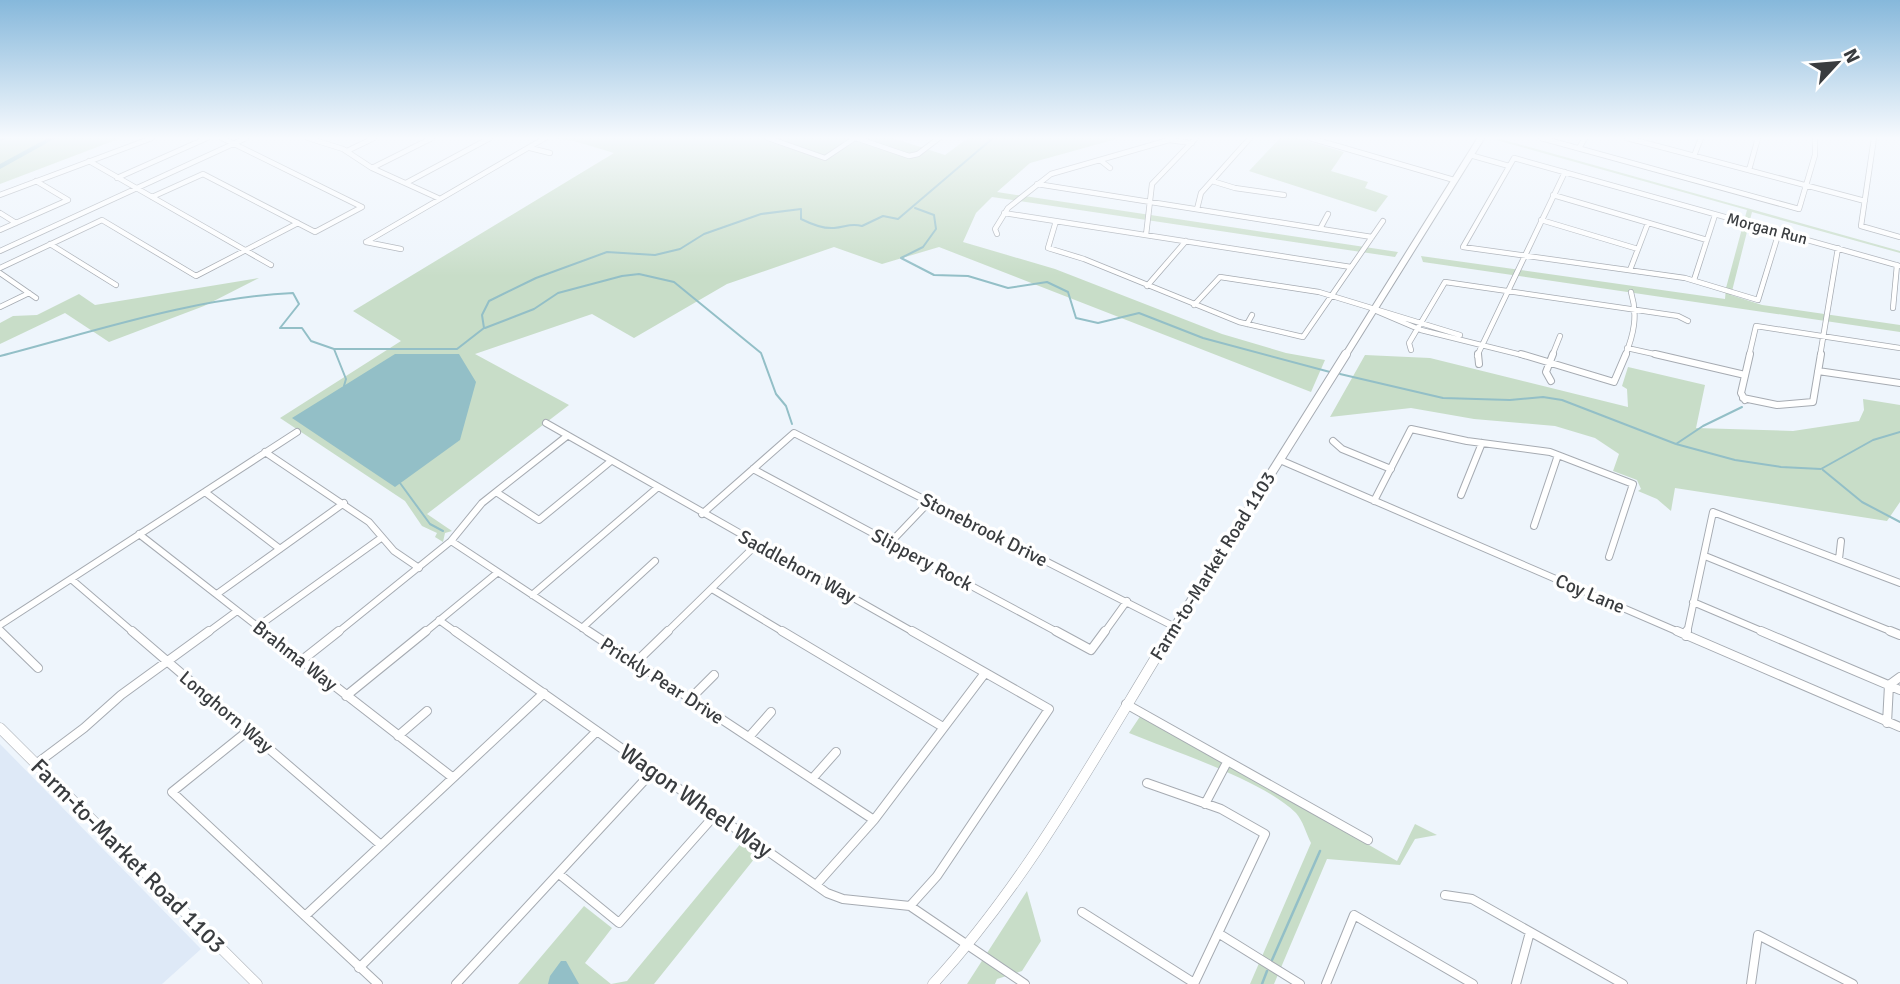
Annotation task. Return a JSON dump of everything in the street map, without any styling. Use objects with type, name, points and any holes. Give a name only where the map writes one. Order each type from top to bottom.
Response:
[{"type":"main road","name":"Farm-to-Market Road 1103","points":[[933,984],[968,946],[1028,862],[1452,184]]},
{"type":"main road","name":"Farm-to-Market Road 1103","points":[[0,728],[257,984]]},
{"type":"street","points":[[0,195],[28,184]]},
{"type":"street","points":[[0,230],[68,200],[41,184]]},
{"type":"street","points":[[129,184],[271,265]]},
{"type":"street","points":[[0,249],[142,184]]},
{"type":"street","points":[[152,197],[181,184]]},
{"type":"street","points":[[222,184],[315,232],[362,208],[314,184]]},
{"type":"street","points":[[408,184],[438,198]]},
{"type":"street","points":[[401,249],[366,242],[464,184]]},
{"type":"street","points":[[997,234],[995,229],[1004,213],[1037,184],[1373,237]]},
{"type":"street","points":[[1146,235],[1152,184]]},
{"type":"street","points":[[1197,209],[1201,193],[1209,184]]},
{"type":"street","points":[[1227,184],[1284,195]]},
{"type":"street","points":[[1499,184],[1464,247],[1694,280],[1758,300],[1779,232]]},
{"type":"street","points":[[1479,364],[1477,356],[1482,343],[1559,184]]},
{"type":"street","name":"Morgan Run","points":[[1607,184],[1899,266]]},
{"type":"street","points":[[1708,184],[1798,209],[1807,186]]},
{"type":"street","points":[[1799,184],[1865,201]]},
{"type":"street","points":[[1867,184],[1861,226],[1900,237]]},
{"type":"street","points":[[1553,195],[1707,240]]},
{"type":"street","points":[[0,213],[16,223]]},
{"type":"street","points":[[1004,213],[1351,267]]},
{"type":"street","points":[[1321,227],[1328,214]]},
{"type":"street","points":[[1694,280],[1715,215]]},
{"type":"street","points":[[36,298],[0,271],[102,220],[196,276],[298,223]]},
{"type":"street","points":[[1056,221],[1048,248],[1084,259],[1247,324],[1303,337],[1383,220]]},
{"type":"street","points":[[1541,220],[1638,249]]},
{"type":"street","points":[[1630,270],[1648,223]]},
{"type":"street","points":[[1147,286],[1185,241]]},
{"type":"street","points":[[50,244],[116,285]]},
{"type":"street","points":[[1838,248],[1824,337],[1813,402],[1777,405],[1744,400],[1741,394],[1756,326],[1824,337],[1900,348]]},
{"type":"street","points":[[1894,308],[1899,266]]},
{"type":"street","points":[[1194,305],[1220,277],[1332,296],[1374,310],[1384,317],[1614,382],[1637,324],[1631,292]]},
{"type":"street","points":[[1411,350],[1409,343],[1445,282],[1678,316],[1688,321]]},
{"type":"street","points":[[0,307],[29,293]]},
{"type":"street","points":[[1247,324],[1252,315]]},
{"type":"street","points":[[1551,381],[1546,372],[1560,336]]},
{"type":"street","points":[[1627,348],[1745,375]]},
{"type":"street","points":[[1818,371],[1900,383]]},
{"type":"street","name":"Saddlehorn Way","points":[[546,423],[1049,709],[943,867],[910,906]]},
{"type":"street","points":[[1374,501],[1411,429],[1558,455],[1633,484],[1609,557]]},
{"type":"street","points":[[0,625],[297,432]]},
{"type":"street","name":"Stonebrook Drive","points":[[753,469],[794,433],[1175,626]]},
{"type":"street","points":[[302,661],[451,541],[496,492],[567,436]]},
{"type":"street","points":[[1333,441],[1342,449],[1391,469]]},
{"type":"street","points":[[1461,495],[1482,443]]},
{"type":"street","points":[[265,452],[344,503],[378,530],[394,551],[419,568]]},
{"type":"street","points":[[1534,526],[1558,455]]},
{"type":"street","name":"Coy Lane","points":[[1280,460],[1900,727]]},
{"type":"street","points":[[496,492],[539,520],[611,461]]},
{"type":"street","points":[[702,514],[753,469]]},
{"type":"street","name":"Slippery Rock","points":[[753,469],[1091,650],[1127,601]]},
{"type":"street","points":[[532,595],[657,488]]},
{"type":"street","points":[[205,492],[281,549]]},
{"type":"street","points":[[890,543],[929,502]]},
{"type":"street","points":[[217,594],[344,503]]},
{"type":"street","points":[[1686,636],[1713,512],[1900,583]]},
{"type":"street","name":"Brahma Way","points":[[139,534],[452,777]]},
{"type":"street","points":[[257,627],[381,537]]},
{"type":"street","name":"Prickly Pear Drive","points":[[451,541],[874,820]]},
{"type":"street","points":[[1839,559],[1842,541]]},
{"type":"street","points":[[635,663],[757,544]]},
{"type":"street","points":[[1705,556],[1900,635]]},
{"type":"street","points":[[582,628],[655,561]]},
{"type":"street","points":[[346,696],[498,573]]},
{"type":"street","name":"Longhorn Way","points":[[71,579],[381,845]]},
{"type":"street","points":[[712,589],[943,727]]},
{"type":"street","points":[[1693,602],[1900,690]]},
{"type":"street","points":[[36,764],[237,611]]},
{"type":"street","name":"Wagon Wheel Way","points":[[439,620],[816,885],[843,899],[910,906],[1025,984]]},
{"type":"street","points":[[0,631],[38,668]]},
{"type":"street","points":[[816,885],[874,820],[985,673]]},
{"type":"street","points":[[690,699],[714,675]]},
{"type":"street","points":[[1889,685],[1900,677]]},
{"type":"street","points":[[1887,723],[1889,685]]},
{"type":"street","points":[[305,916],[544,692]]},
{"type":"street","points":[[1126,704],[1368,839]]},
{"type":"street","points":[[398,736],[427,710]]},
{"type":"street","points":[[748,737],[771,712]]},
{"type":"street","points":[[249,730],[172,792],[378,984]]},
{"type":"street","points":[[359,968],[597,731]]},
{"type":"street","points":[[813,779],[836,752]]},
{"type":"street","points":[[1205,804],[1225,766]]},
{"type":"street","points":[[456,984],[653,771]]},
{"type":"street","points":[[1082,912],[1194,984],[1265,834],[1205,804],[1172,797],[1147,783]]},
{"type":"street","points":[[559,874],[619,923],[715,815]]},
{"type":"street","points":[[1445,895],[1472,899],[1623,984]]},
{"type":"street","points":[[1326,984],[1354,915],[1473,984]]},
{"type":"street","points":[[1516,984],[1530,932]]},
{"type":"street","points":[[1218,933],[1300,984]]},
{"type":"street","points":[[1751,984],[1758,935],[1853,984]]},
{"type":"shaded area","points":[[0,744],[201,949],[162,984],[0,984]]},
{"type":"green space","points":[[563,184],[1006,184],[997,192],[1398,252],[1395,257],[992,197],[976,213],[963,242],[1055,269],[1222,334],[1286,353],[1325,360],[1311,392],[939,247],[882,264],[834,247],[727,284],[634,338],[592,314],[475,354],[569,405],[427,514],[452,531],[445,533],[443,542],[435,537],[437,533],[422,526],[405,501],[280,418],[401,341],[353,311]]},
{"type":"green space","points":[[1289,184],[1367,184],[1365,188],[1388,196],[1376,212]]},
{"type":"green space","points":[[1653,184],[1900,251],[1752,212],[1731,295],[1762,305],[1900,325],[1900,332],[1423,262],[1421,256],[1725,299],[1747,210]]},
{"type":"green space","points":[[259,278],[204,306],[109,342],[65,313],[0,344],[0,323],[13,316],[37,315],[79,294],[95,305]]},
{"type":"green space","points":[[1365,355],[1430,358],[1628,407],[1627,389],[1622,386],[1628,367],[1705,385],[1696,428],[1793,431],[1859,421],[1864,410],[1863,399],[1900,405],[1900,502],[1887,521],[1675,488],[1671,511],[1657,499],[1638,491],[1641,489],[1637,480],[1613,471],[1619,454],[1595,438],[1555,426],[1474,419],[1411,408],[1330,417]]},
{"type":"green space","points":[[1141,715],[1397,861],[1415,824],[1437,835],[1415,839],[1400,865],[1327,859],[1274,984],[1250,984],[1311,843],[1303,823],[1296,813],[1262,789],[1129,733]]},
{"type":"green space","points":[[742,842],[759,853],[654,984],[611,984],[627,981]]},
{"type":"green space","points":[[1027,891],[1041,941],[1022,971],[997,979],[995,984],[967,984]]},
{"type":"green space","points":[[584,906],[612,928],[585,963],[611,984],[518,984]]},
{"type":"water","points":[[395,354],[459,354],[476,382],[460,440],[395,487],[292,418]]},
{"type":"water","points":[[561,961],[566,961],[579,984],[548,984],[550,976]]},
{"type":"waterway","points":[[334,349],[457,349],[484,328],[482,315],[489,301],[536,278],[607,252],[655,255],[680,249],[704,234],[761,214],[801,209],[801,219],[825,228],[862,226],[883,216],[898,219],[939,184]]},
{"type":"waterway","points":[[915,208],[934,215],[936,229],[923,247],[901,258],[934,275],[968,276],[1008,288],[1047,282],[1068,292],[1076,318],[1098,323],[1139,313],[1203,338],[1330,372]]},
{"type":"waterway","points":[[485,328],[534,309],[558,293],[622,276],[639,274],[674,282],[761,353],[776,394],[786,406],[792,424]]},
{"type":"waterway","points":[[0,356],[109,326],[219,301],[293,293],[299,304],[280,328],[302,328],[311,341],[334,349]]},
{"type":"waterway","points":[[334,349],[346,379],[344,386]]},
{"type":"waterway","points":[[1340,374],[1443,398],[1510,400],[1543,397],[1562,400],[1676,444]]},
{"type":"waterway","points":[[1676,444],[1703,426],[1742,407]]},
{"type":"waterway","points":[[1676,444],[1735,460],[1781,467],[1821,469],[1873,440],[1900,432]]},
{"type":"waterway","points":[[1823,470],[1862,502],[1900,522]]},
{"type":"waterway","points":[[400,483],[430,524],[443,531]]},
{"type":"waterway","points":[[1272,960],[1320,851]]},
{"type":"waterway","points":[[1262,984],[1267,971]]}]
